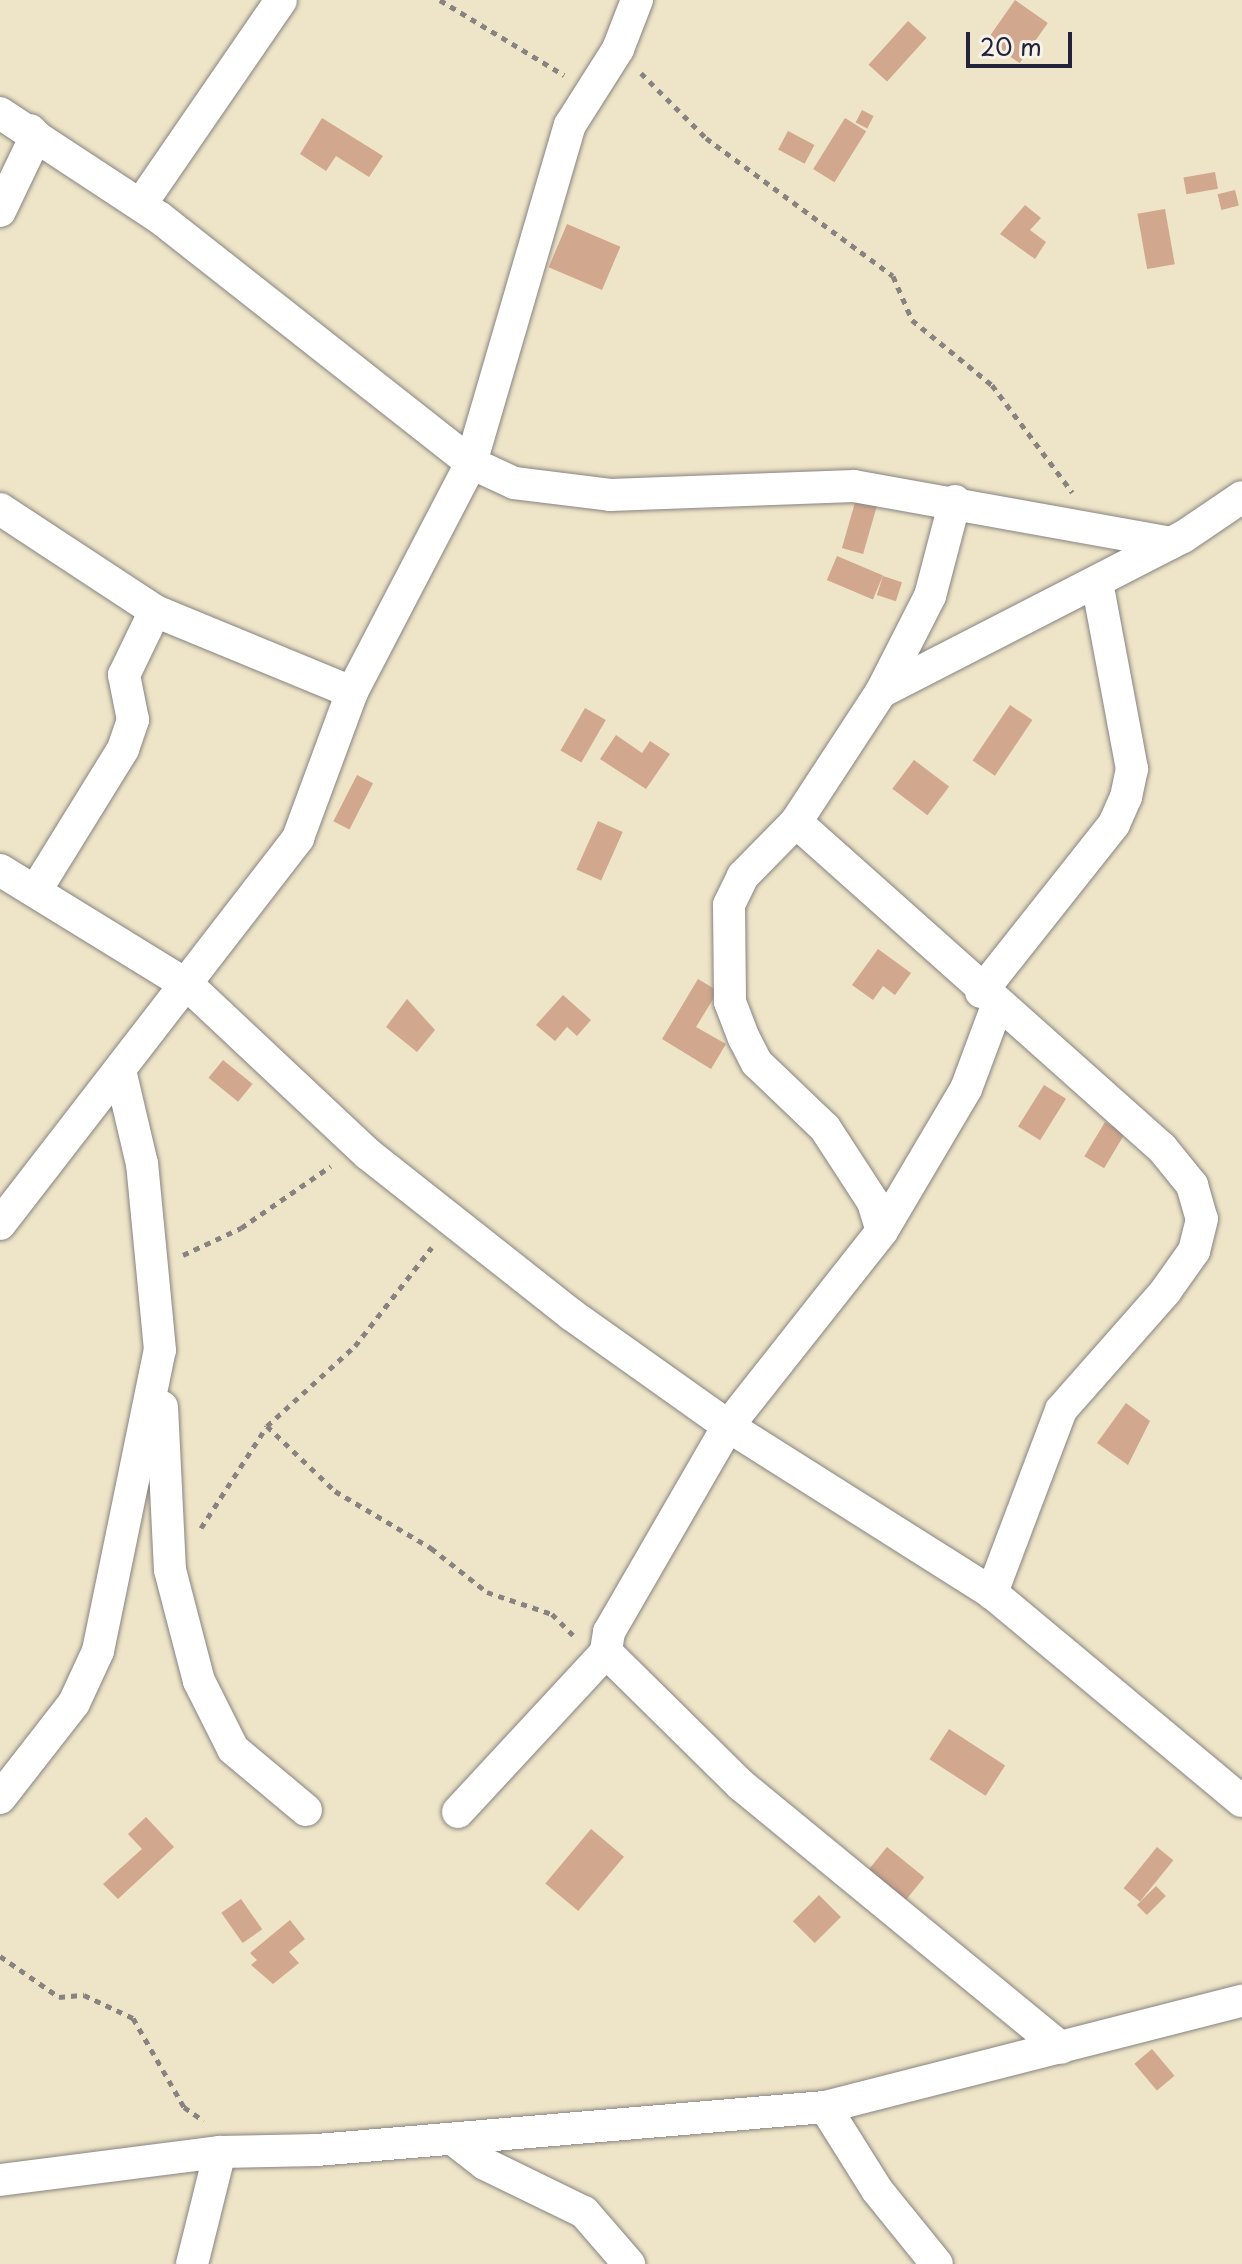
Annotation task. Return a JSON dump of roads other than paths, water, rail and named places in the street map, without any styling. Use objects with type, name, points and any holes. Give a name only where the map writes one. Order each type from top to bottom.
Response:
[{"type":"street","points":[[141,204],[281,0]]},
{"type":"street","points":[[0,1224],[120,1070],[190,987],[298,838],[352,692],[471,463],[570,125],[589,89],[618,49],[637,0]]},
{"type":"street","points":[[0,113],[141,204],[471,463],[514,483],[577,493],[854,486],[955,501],[1171,543]]},
{"type":"street","points":[[0,211],[36,136],[30,130]]},
{"type":"street","points":[[881,692],[1171,543],[1242,497]]},
{"type":"street","points":[[882,1231],[873,1202],[825,1128],[757,1063],[730,1002],[729,905],[743,876],[796,822],[881,692],[930,596],[955,501]]},
{"type":"street","points":[[0,509],[155,611],[352,692]]},
{"type":"street","points":[[458,1812],[536,1732],[601,1654],[609,1632],[728,1426],[882,1231],[966,1089],[989,999],[1114,824],[1126,797],[1132,769],[1097,582]]},
{"type":"street","points":[[36,890],[123,749],[133,720],[124,675],[155,611]]},
{"type":"street","points":[[796,822],[989,999],[1162,1148],[1192,1185],[1202,1219],[1194,1251],[1165,1292],[1061,1410],[992,1593]]},
{"type":"street","points":[[0,870],[190,987],[368,1154],[454,1216],[572,1315],[728,1426],[992,1593],[1242,1801]]},
{"type":"street","points":[[120,1070],[156,1264],[170,1570],[199,1681],[233,1749],[306,1810]]},
{"type":"street","points":[[0,1798],[74,1703],[98,1651],[160,1350]]},
{"type":"street","points":[[601,1654],[741,1785],[1061,2048]]},
{"type":"street","points":[[0,2180],[220,2152],[454,2140],[825,2107],[1242,2001]]},
{"type":"street","points":[[825,2107],[877,2190],[937,2264]]},
{"type":"street","points":[[454,2140],[485,2164],[584,2212],[629,2264]]},
{"type":"street","points":[[192,2264],[220,2152]]}]
